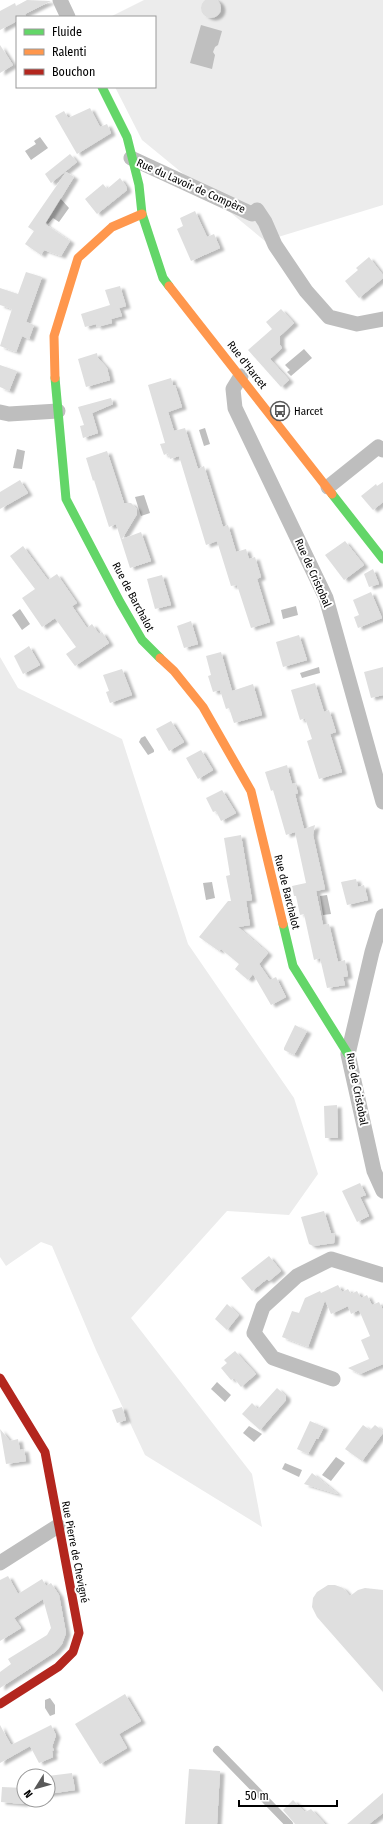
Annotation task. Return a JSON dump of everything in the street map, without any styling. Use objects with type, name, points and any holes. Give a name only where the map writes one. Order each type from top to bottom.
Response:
[{"type":"street","points":[[60,0],[68,16]]},
{"type":"street","name":"Rue d'Harcet","points":[[102,88],[127,137],[131,158],[139,185],[142,214],[163,278],[383,559]]},
{"type":"street","name":"Rue du Lavoir de Compère","points":[[131,158],[252,214],[257,210],[265,222],[275,245],[306,291],[330,317],[357,324],[383,320]]},
{"type":"street","name":"Rue de Barchalot","points":[[142,214],[112,226],[78,258],[54,336],[58,412],[66,499],[120,602],[142,640],[174,671],[203,707],[251,791],[293,966],[348,1054]]},
{"type":"street","name":"Rue de Cristobal","points":[[241,376],[233,389],[235,408],[326,598],[383,802]]},
{"type":"street","points":[[0,412],[9,414],[58,412]]},
{"type":"street","points":[[328,487],[378,447],[383,450]]},
{"type":"street","name":"Rue de Cristobal","points":[[383,916],[372,952],[348,1054],[374,1172],[383,1191]]},
{"type":"street","points":[[333,1379],[273,1358],[254,1333],[263,1307],[297,1276],[331,1259],[383,1275]]},
{"type":"street","name":"Rue Pierre de Chevigné","points":[[0,1378],[44,1452],[79,1633],[73,1652],[58,1667],[0,1704]]},
{"type":"street","points":[[0,1563],[58,1526]]},
{"type":"lane","points":[[217,1750],[289,1824]]},
{"type":"shaded area","points":[[144,0],[383,0],[383,205],[265,241],[142,140],[116,88],[156,88],[156,16],[112,16]]},
{"type":"shaded area","points":[[201,25],[222,31],[218,45],[215,47],[213,52],[215,55],[212,69],[190,63]]},
{"type":"shaded area","points":[[40,137],[48,148],[31,160],[25,151],[36,144],[34,141]]},
{"type":"shaded area","points":[[60,198],[69,208],[59,222],[53,218],[48,224],[45,222]]},
{"type":"shaded area","points":[[304,349],[312,358],[291,376],[287,372],[290,370],[285,365]]},
{"type":"shaded area","points":[[205,428],[210,444],[204,446],[199,430]]},
{"type":"shaded area","points":[[17,449],[25,451],[22,469],[13,468]]},
{"type":"shaded area","points":[[144,495],[150,513],[141,516],[135,497]]},
{"type":"shaded area","points":[[296,606],[298,615],[283,619],[281,610]]},
{"type":"shaded area","points":[[20,609],[30,624],[22,630],[12,615]]},
{"type":"shaded area","points":[[0,657],[18,688],[122,739],[188,944],[294,1098],[318,1174],[289,1215],[227,1211],[131,1318],[252,1474],[262,1527],[145,1455],[96,1350],[52,1246],[41,1242],[6,1266],[0,1257]]},
{"type":"shaded area","points":[[319,667],[320,673],[302,678],[300,673]]},
{"type":"shaded area","points":[[145,736],[154,750],[154,752],[148,755],[139,742],[141,738]]},
{"type":"shaded area","points":[[212,882],[215,898],[206,900],[203,883]]},
{"type":"shaded area","points":[[327,895],[331,914],[323,915],[320,896]]},
{"type":"shaded area","points":[[217,1382],[231,1395],[225,1402],[211,1389]]},
{"type":"shaded area","points":[[249,1426],[262,1434],[254,1442],[243,1433]]},
{"type":"shaded area","points":[[336,1457],[345,1463],[331,1481],[322,1475]]},
{"type":"shaded area","points":[[285,1463],[302,1470],[299,1477],[282,1469]]},
{"type":"shaded area","points":[[50,1698],[55,1705],[55,1714],[50,1716],[45,1708],[45,1700]]},
{"type":"building","points":[[207,-1],[215,-1],[220,4],[220,12],[215,17],[207,17],[202,12],[202,4]]},
{"type":"building","points":[[27,0],[51,1],[25,14],[26,16],[16,16],[16,22],[0,30],[0,11],[15,3],[16,6]]},
{"type":"building","points":[[0,45],[13,65],[0,73]]},
{"type":"building","points":[[90,108],[100,127],[107,124],[111,133],[77,154],[55,116],[64,111],[68,118]]},
{"type":"building","points":[[70,154],[77,162],[51,183],[45,174]]},
{"type":"building","points":[[66,172],[74,177],[45,224],[70,241],[61,256],[44,250],[41,255],[25,244],[34,231],[28,227]]},
{"type":"building","points":[[120,178],[127,190],[97,214],[85,199],[103,184],[107,189]]},
{"type":"building","points":[[195,211],[207,237],[214,234],[220,248],[191,261],[177,229],[183,226],[180,218]]},
{"type":"building","points":[[369,257],[383,275],[383,278],[359,298],[345,281],[358,270],[356,268]]},
{"type":"building","points":[[26,272],[42,277],[26,322],[34,325],[29,339],[22,336],[16,352],[0,346],[12,309],[0,305],[0,288],[18,294]]},
{"type":"building","points":[[120,286],[126,306],[119,308],[122,316],[111,319],[112,323],[97,327],[96,324],[85,327],[81,314],[110,305],[105,290]]},
{"type":"building","points":[[281,309],[294,323],[280,336],[280,345],[282,348],[270,359],[289,380],[281,387],[248,350],[272,329],[266,322]]},
{"type":"building","points":[[97,353],[98,358],[107,368],[110,380],[86,387],[78,359]]},
{"type":"building","points":[[0,365],[17,371],[9,391],[0,387]]},
{"type":"building","points":[[171,378],[173,385],[175,385],[182,407],[168,412],[174,431],[185,428],[198,469],[204,466],[223,527],[228,525],[236,552],[246,549],[249,559],[255,557],[261,577],[257,579],[270,622],[251,628],[237,585],[231,586],[217,541],[206,545],[179,456],[170,459],[168,453],[164,455],[160,444],[165,443],[148,385]]},
{"type":"building","points":[[111,398],[113,404],[92,413],[98,433],[83,438],[80,426],[84,425],[78,407]]},
{"type":"building","points":[[107,451],[124,503],[131,503],[137,509],[137,514],[122,539],[141,532],[151,561],[130,568],[116,524],[109,527],[86,458]]},
{"type":"building","points":[[20,480],[28,493],[0,509],[0,492]]},
{"type":"building","points":[[383,482],[383,502],[373,510],[361,496],[376,484],[377,486]]},
{"type":"building","points":[[345,541],[364,565],[344,580],[325,555]]},
{"type":"building","points":[[23,546],[48,580],[57,574],[77,603],[72,606],[87,628],[92,624],[99,634],[102,632],[109,643],[75,666],[66,654],[76,647],[55,618],[42,627],[22,598],[35,589],[10,556]]},
{"type":"building","points":[[373,569],[379,584],[369,587],[364,574]]},
{"type":"building","points":[[162,575],[171,605],[155,609],[147,579]]},
{"type":"building","points":[[371,592],[382,618],[358,628],[354,617],[359,615],[353,600]]},
{"type":"building","points":[[191,621],[198,644],[184,648],[177,626]]},
{"type":"building","points":[[299,635],[307,660],[283,667],[276,642]]},
{"type":"building","points":[[29,646],[40,665],[23,674],[14,656]]},
{"type":"building","points":[[221,652],[232,691],[253,684],[262,715],[234,723],[229,708],[226,709],[220,690],[213,692],[208,676],[211,675],[206,656]]},
{"type":"building","points":[[383,667],[383,695],[371,698],[364,672]]},
{"type":"building","points":[[122,669],[132,695],[110,703],[106,692],[109,691],[103,675]]},
{"type":"building","points":[[315,683],[324,712],[329,710],[336,732],[330,734],[342,772],[319,779],[307,741],[312,739],[305,718],[300,720],[291,690]]},
{"type":"building","points":[[171,721],[184,742],[169,751],[156,729]]},
{"type":"building","points":[[201,750],[213,770],[198,779],[186,758]]},
{"type":"building","points":[[287,765],[292,784],[295,783],[298,793],[295,794],[304,829],[315,825],[313,835],[325,889],[316,891],[323,925],[329,924],[338,962],[345,960],[348,976],[343,977],[345,985],[327,988],[320,958],[314,960],[304,914],[300,915],[296,896],[294,896],[292,886],[306,883],[295,832],[286,835],[273,790],[271,791],[265,772]]},
{"type":"building","points":[[222,790],[236,813],[221,821],[216,811],[213,812],[206,798]]},
{"type":"building","points":[[241,835],[252,900],[246,901],[250,925],[238,927],[268,953],[259,964],[270,980],[276,977],[286,997],[271,1005],[253,974],[248,980],[235,969],[239,964],[221,949],[219,951],[199,937],[228,901],[231,901],[226,876],[230,875],[224,838]]},
{"type":"building","points":[[356,879],[358,887],[364,885],[368,900],[347,905],[341,882]]},
{"type":"building","points":[[295,1025],[307,1031],[294,1055],[284,1050],[284,1048]]},
{"type":"building","points":[[337,1105],[338,1138],[325,1138],[324,1106]]},
{"type":"building","points":[[360,1183],[366,1195],[360,1197],[369,1216],[357,1222],[342,1191]]},
{"type":"building","points":[[324,1211],[331,1233],[335,1234],[334,1243],[313,1246],[309,1244],[301,1217]]},
{"type":"building","points":[[269,1256],[281,1271],[269,1281],[267,1279],[252,1291],[241,1278]]},
{"type":"building","points":[[338,1285],[342,1292],[348,1289],[351,1294],[357,1291],[361,1298],[367,1295],[372,1305],[379,1302],[383,1310],[383,1364],[360,1374],[348,1368],[369,1359],[361,1340],[370,1336],[359,1310],[351,1314],[348,1306],[331,1314],[325,1300],[308,1347],[282,1337],[292,1311],[299,1313],[305,1298],[320,1291],[321,1293]]},
{"type":"building","points":[[227,1304],[239,1315],[227,1330],[215,1319]]},
{"type":"building","points":[[235,1351],[256,1374],[241,1387],[234,1378],[231,1380],[221,1368],[227,1363],[224,1360]]},
{"type":"building","points":[[277,1388],[286,1396],[286,1400],[260,1430],[242,1414],[252,1403],[258,1409]]},
{"type":"building","points":[[122,1407],[126,1420],[117,1423],[112,1410]]},
{"type":"building","points":[[310,1421],[324,1427],[308,1454],[297,1449]]},
{"type":"building","points":[[363,1425],[370,1430],[375,1425],[383,1431],[383,1433],[362,1461],[345,1449]]},
{"type":"building","points":[[0,1429],[10,1441],[18,1439],[20,1450],[24,1449],[26,1461],[6,1464]]},
{"type":"building","points":[[312,1473],[338,1494],[304,1484]]},
{"type":"building","points":[[8,1576],[18,1594],[42,1579],[46,1586],[51,1583],[59,1595],[66,1633],[62,1644],[55,1652],[0,1688],[0,1672],[11,1664],[8,1659],[47,1635],[51,1628],[43,1599],[14,1618],[21,1628],[0,1641],[0,1580]]},
{"type":"building","points":[[328,1585],[335,1585],[343,1588],[350,1596],[358,1590],[365,1588],[383,1590],[383,1692],[317,1617],[312,1607],[313,1598],[317,1592]]},
{"type":"building","points":[[125,1694],[141,1721],[119,1734],[127,1748],[100,1764],[75,1724]]},
{"type":"building","points":[[0,1725],[11,1745],[51,1725],[56,1735],[52,1747],[54,1750],[52,1751],[53,1757],[39,1763],[30,1746],[0,1763]]},
{"type":"building","points":[[189,1769],[220,1771],[217,1824],[185,1824]]},
{"type":"building","points":[[72,1773],[75,1790],[56,1793],[56,1775]]},
{"type":"building","points":[[2,1787],[16,1788],[16,1803],[1,1802]]},
{"type":"building","points":[[383,1793],[383,1813],[369,1824],[347,1824]]},
{"type":"building","points":[[293,1800],[305,1812],[311,1809],[325,1824],[295,1824],[283,1810]]},
{"type":"traffic: fast","points":[[102,88],[127,137],[139,185],[142,214],[163,278],[169,286]]},
{"type":"traffic: fast","points":[[55,378],[66,499],[120,602],[142,640],[160,658]]},
{"type":"traffic: fast","points":[[332,494],[383,559]]},
{"type":"traffic: fast","points":[[283,924],[293,966],[348,1054]]},
{"type":"traffic: slow","points":[[55,378],[54,336],[78,258],[112,227],[142,214]]},
{"type":"traffic: slow","points":[[169,286],[332,494]]},
{"type":"traffic: slow","points":[[160,658],[174,671],[203,707],[251,791],[283,924]]},
{"type":"traffic: jam","points":[[0,1378],[45,1452],[79,1633],[73,1652],[58,1667],[0,1704]]},
{"type":"place","name":"Harcet","points":[[280,411]]}]
